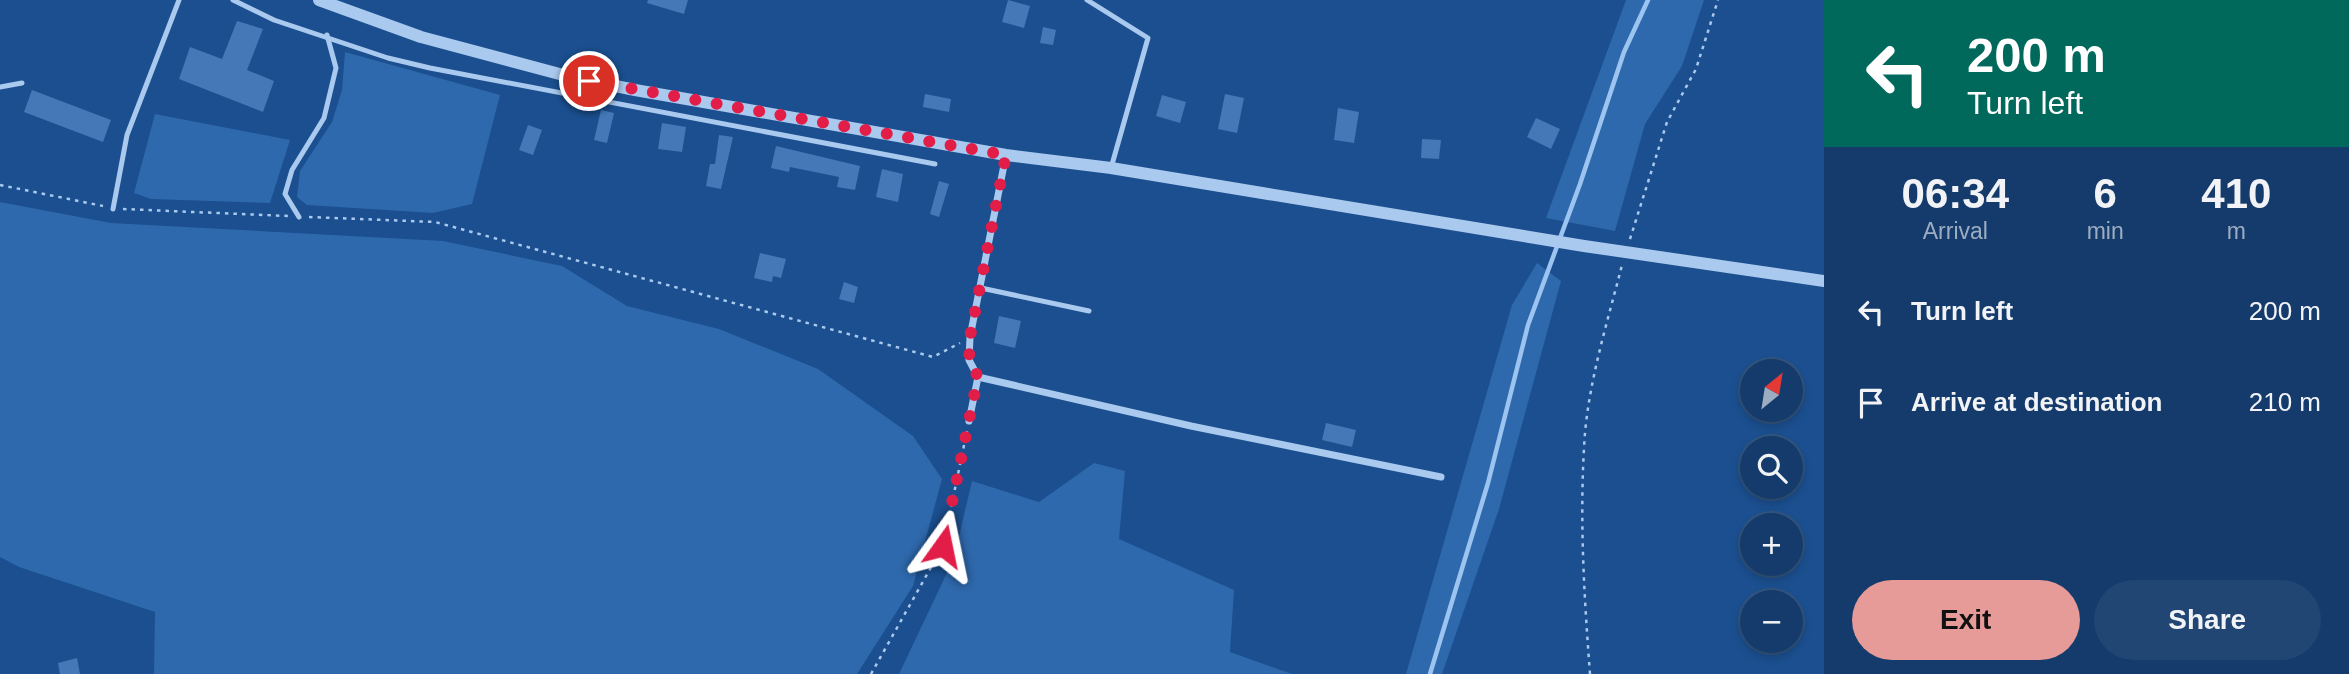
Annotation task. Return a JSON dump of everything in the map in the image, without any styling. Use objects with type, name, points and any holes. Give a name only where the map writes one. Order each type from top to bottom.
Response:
[{"type":"street","points":[[319,0],[421,37],[567,76],[1006,155],[1111,168],[1584,246],[1824,281]]},
{"type":"street","points":[[970,421],[978,377],[969,360],[970,337],[1006,155]]},
{"type":"street","points":[[978,377],[1191,426],[1441,477]]},
{"type":"lane","points":[[113,209],[127,135],[179,0]]},
{"type":"lane","points":[[233,0],[274,20],[327,35],[387,58],[935,164]]},
{"type":"lane","points":[[1087,0],[1148,38],[1111,168]]},
{"type":"lane","points":[[299,216],[285,194],[292,170],[324,118],[336,68],[327,35]]},
{"type":"lane","points":[[0,87],[22,83]]},
{"type":"lane","points":[[981,288],[1089,311]]},
{"type":"path","points":[[1590,674],[1581,561],[1585,431],[1604,335],[1625,252],[1667,122],[1696,69],[1718,0]]},
{"type":"path","points":[[0,185],[113,209],[435,222],[933,357],[970,337]]},
{"type":"path","points":[[871,674],[943,546],[970,421]]},
{"type":"shaded area","points":[[1626,0],[1704,0],[1682,66],[1645,124],[1615,231],[1546,218]]},
{"type":"shaded area","points":[[345,52],[500,95],[472,204],[433,213],[307,205],[297,197],[300,171],[332,122],[342,90]]},
{"type":"shaded area","points":[[155,114],[290,140],[270,203],[151,199],[134,193]]},
{"type":"shaded area","points":[[0,202],[111,223],[443,241],[562,266],[627,306],[719,329],[818,369],[913,436],[942,479],[913,586],[857,674],[154,674],[155,612],[19,567],[0,557]]},
{"type":"shaded area","points":[[1537,263],[1561,281],[1499,509],[1442,674],[1406,674],[1512,305]]},
{"type":"shaded area","points":[[1094,463],[1125,471],[1119,539],[1234,590],[1230,652],[1292,674],[899,674],[954,558],[972,481],[1039,502]]},
{"type":"building","points":[[648,0],[688,0],[684,14],[647,3]]},
{"type":"building","points":[[1008,0],[1030,6],[1024,28],[1002,22]]},
{"type":"building","points":[[237,21],[263,29],[247,70],[274,81],[263,112],[179,79],[190,47],[222,59]]},
{"type":"building","points":[[1043,27],[1056,30],[1053,45],[1040,43]]},
{"type":"building","points":[[32,90],[111,120],[103,142],[24,112]]},
{"type":"building","points":[[925,94],[951,99],[949,112],[923,107]]},
{"type":"building","points":[[1225,94],[1244,98],[1237,133],[1218,129]]},
{"type":"building","points":[[1162,95],[1186,102],[1180,123],[1156,116]]},
{"type":"building","points":[[1338,108],[1359,112],[1354,143],[1334,140]]},
{"type":"building","points":[[601,110],[614,113],[607,143],[594,140]]},
{"type":"building","points":[[1536,118],[1560,129],[1551,149],[1527,137]]},
{"type":"building","points":[[662,123],[686,127],[682,152],[658,149]]},
{"type":"building","points":[[528,125],[542,130],[533,155],[519,150]]},
{"type":"building","points":[[719,135],[733,137],[721,189],[706,186],[710,164],[715,164]]},
{"type":"building","points":[[1422,139],[1441,140],[1439,159],[1421,158]]},
{"type":"building","points":[[776,146],[860,166],[855,190],[837,187],[839,177],[790,167],[789,172],[771,168]]},
{"type":"building","points":[[882,169],[903,174],[898,202],[876,197]]},
{"type":"building","points":[[939,181],[949,184],[939,217],[930,214]]},
{"type":"building","points":[[760,253],[786,259],[781,278],[773,276],[772,282],[754,278]]},
{"type":"building","points":[[844,282],[858,287],[854,303],[839,299]]},
{"type":"building","points":[[999,316],[1021,321],[1015,348],[994,343]]},
{"type":"building","points":[[1326,423],[1356,430],[1352,447],[1322,440]]},
{"type":"building","points":[[77,658],[80,674],[60,674],[58,663]]},
{"type":"waterway","points":[[1430,674],[1488,483],[1528,325],[1580,184],[1624,52],[1648,0]]},
{"type":"route","points":[[589,81],[1006,155],[1005,172],[970,337],[969,360],[978,377],[943,546]]}]
